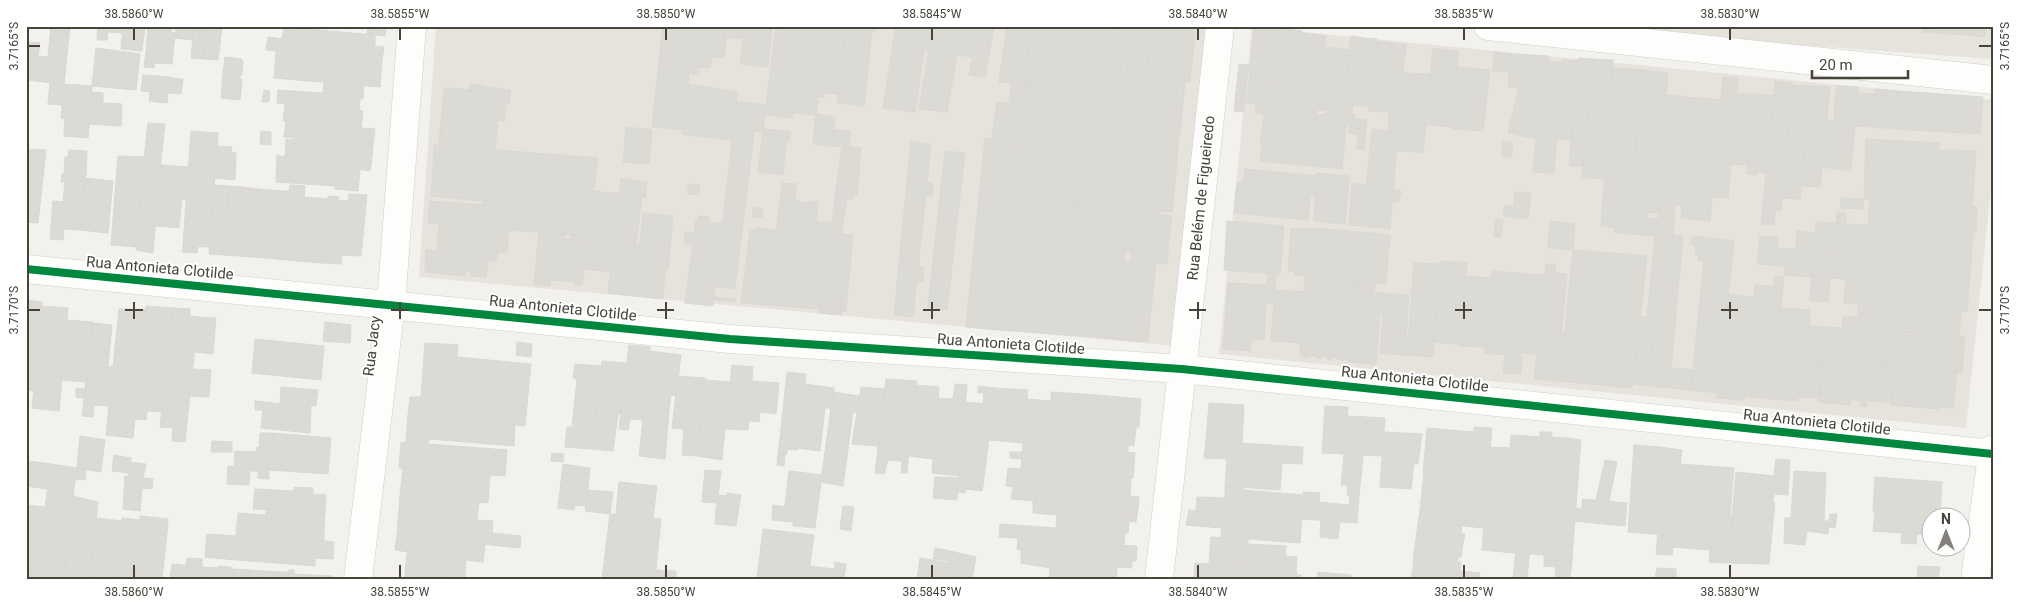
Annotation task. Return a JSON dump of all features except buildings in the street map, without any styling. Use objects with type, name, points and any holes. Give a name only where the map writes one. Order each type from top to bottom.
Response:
[{"type":"street","name":"Rua Jacy","points":[[358,579],[391,304],[412,26]]},
{"type":"street","name":"Rua Belém de Figueiredo","points":[[1159,579],[1220,26]]},
{"type":"street","points":[[1488,26],[1993,80]]},
{"type":"street","name":"Rua Antonieta Clotilde","points":[[26,269],[730,339],[1182,368],[1993,454]]},
{"type":"street","points":[[1975,579],[1993,449]]},
{"type":"shaded area","points":[[436,26],[1213,26],[1175,346],[419,277]]},
{"type":"shaded area","points":[[1538,26],[1993,26],[1993,59]]},
{"type":"shaded area","points":[[1252,27],[1993,100],[1993,169],[1966,428],[1219,354]]},
{"type":"cycle path","points":[[26,269],[730,339],[1182,369],[1993,454]]}]
